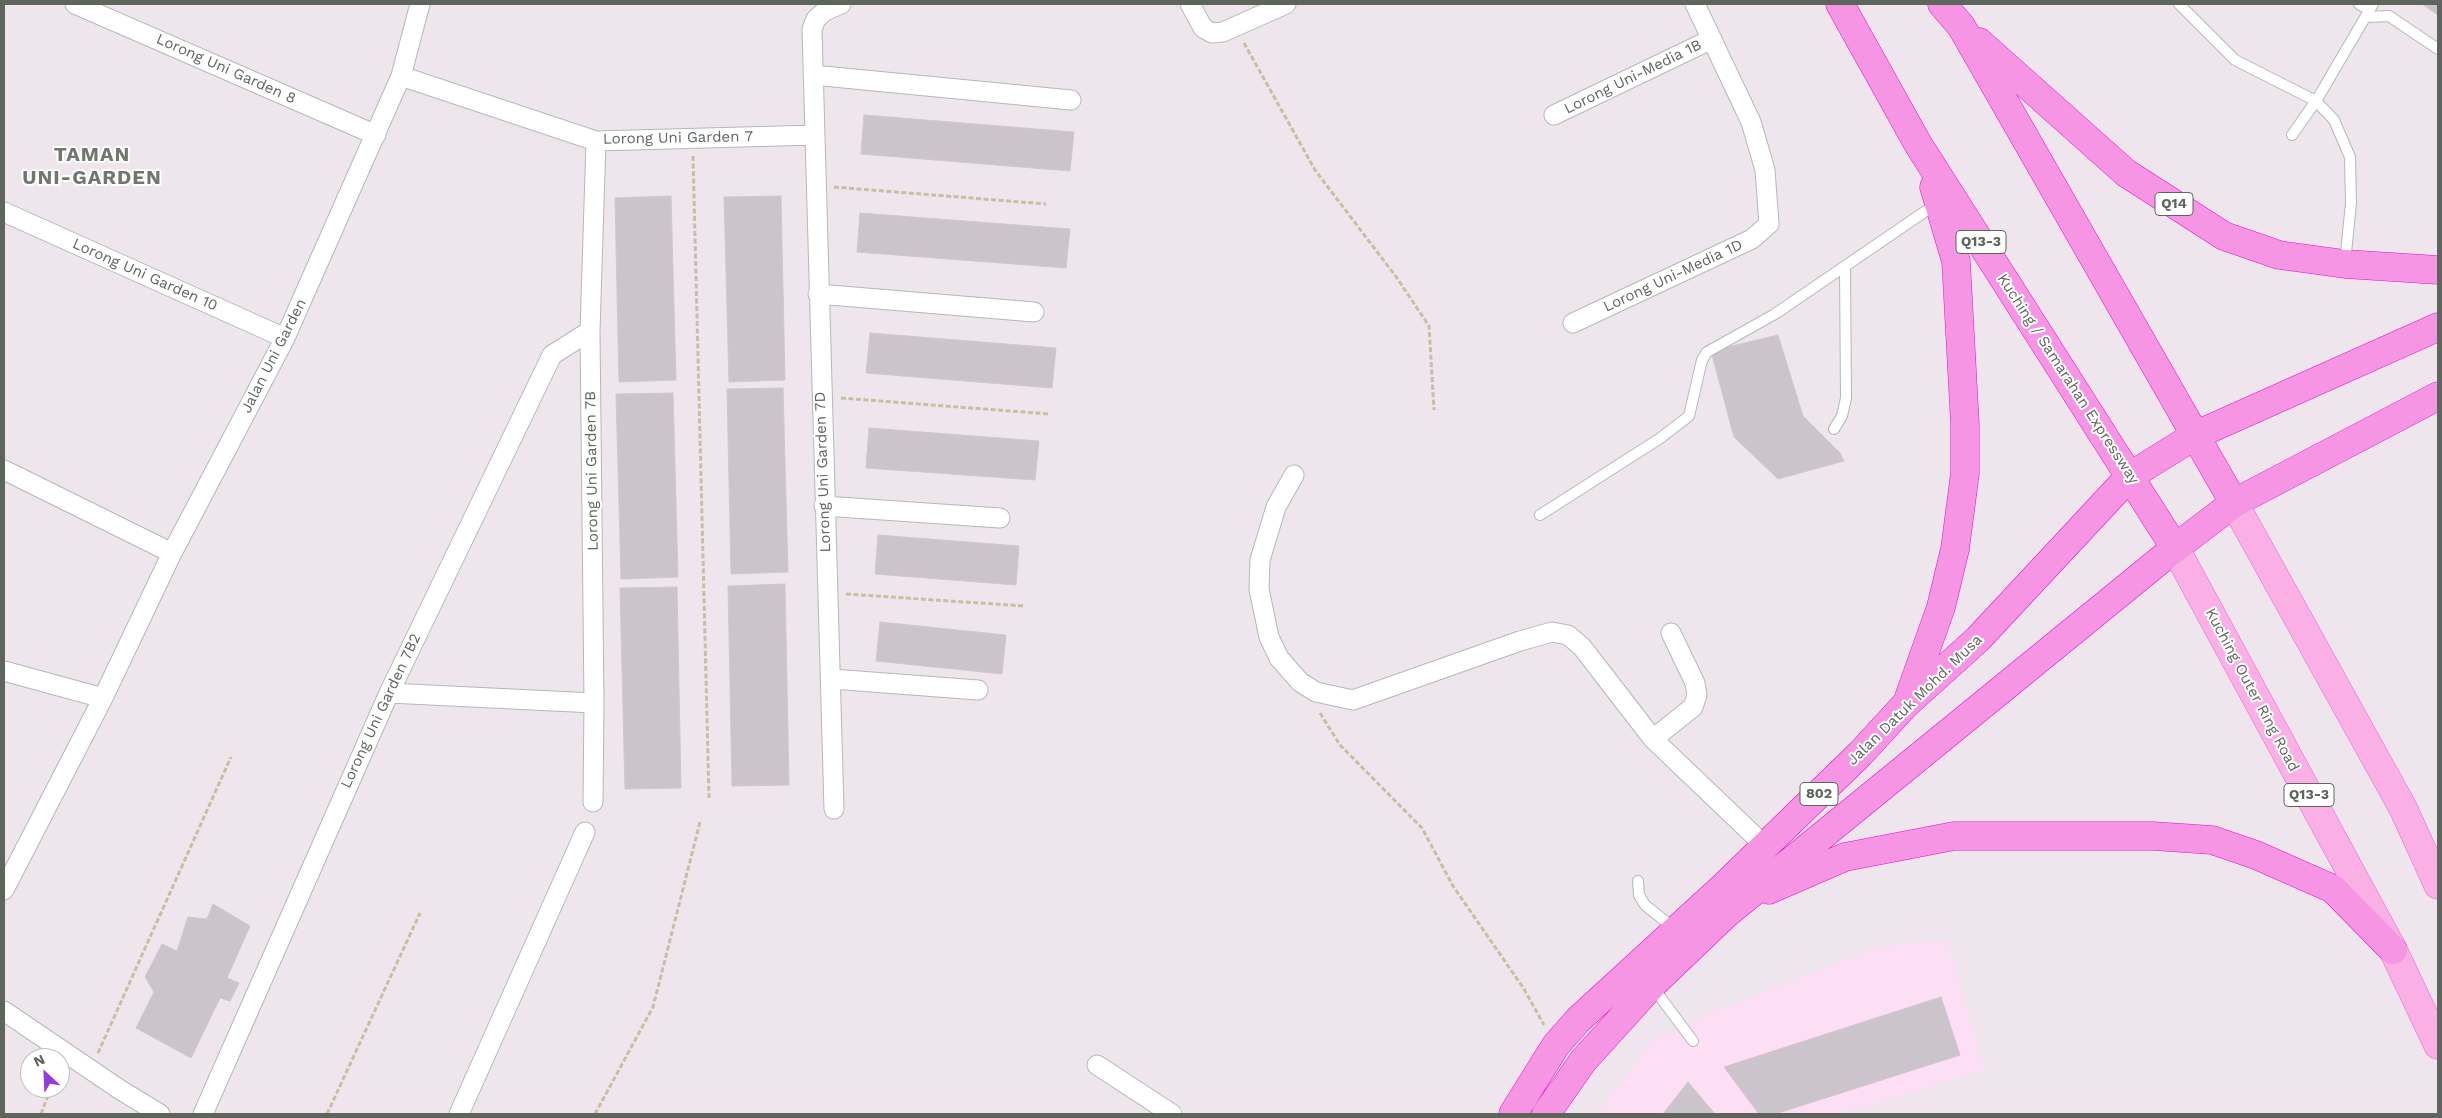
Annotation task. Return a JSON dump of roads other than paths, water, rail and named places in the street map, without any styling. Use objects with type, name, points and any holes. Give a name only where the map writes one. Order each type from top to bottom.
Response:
[{"type":"highway","name":"Kuching / Samarahan Expressway","points":[[1840,4],[1918,144],[2175,548]]},
{"type":"highway","points":[[1942,4],[1961,26],[2234,503]]},
{"type":"highway","name":"Q14","points":[[1961,26],[2126,173],[2224,236],[2279,255],[2345,264],[2438,270]]},
{"type":"highway","points":[[1906,704],[1941,607],[1955,549],[1965,473],[1965,425],[1956,261],[1940,202],[1918,144]]},
{"type":"highway","name":"Jalan Datuk Mohd. Musa","points":[[1513,1114],[1556,1045],[1607,991],[1764,846],[1860,754],[1906,704],[1978,639],[2130,476],[2196,434],[2438,327]]},
{"type":"highway","points":[[2175,548],[2234,503],[2438,396]]},
{"type":"highway","name":"802","points":[[1546,1114],[1583,1061],[1651,986],[1736,905],[2175,548]]},
{"type":"highway","points":[[1736,905],[1845,857],[1954,836],[2163,837],[2212,840],[2256,855],[2333,889],[2393,950]]},
{"type":"main road","points":[[2234,503],[2403,808],[2438,885]]},
{"type":"main road","name":"Kuching Outer Ring Road","points":[[2175,548],[2393,950],[2438,1045]]},
{"type":"street","name":"Lorong Uni Garden 8","points":[[75,4],[376,135]]},
{"type":"street","name":"Jalan Uni Garden","points":[[4,890],[103,698],[172,553],[285,338],[401,76],[420,4]]},
{"type":"street","points":[[1190,4],[1203,28],[1212,33],[1223,32],[1236,27],[1260,9],[1286,4]]},
{"type":"street","points":[[1695,4],[1712,39]]},
{"type":"street","name":"Lorong Uni Garden 7D","points":[[833,8],[816,19],[812,29],[824,506],[832,679],[834,809]]},
{"type":"street","name":"Lorong Uni-Media 1B","points":[[1554,115],[1712,39]]},
{"type":"street","name":"Lorong Uni-Media 1D","points":[[1573,323],[1752,239],[1769,224],[1765,170],[1751,122],[1712,39]]},
{"type":"street","points":[[813,75],[1071,100]]},
{"type":"street","name":"Lorong Uni Garden 7","points":[[401,76],[596,141],[815,135]]},
{"type":"street","name":"Lorong Uni Garden 7B","points":[[593,802],[594,703],[590,331],[596,141]]},
{"type":"street","name":"Lorong Uni Garden 10","points":[[4,212],[285,338]]},
{"type":"street","points":[[818,294],[1034,312]]},
{"type":"street","name":"Lorong Uni Garden 7B2","points":[[204,1114],[389,693],[552,355],[590,331]]},
{"type":"street","points":[[4,470],[172,553]]},
{"type":"street","points":[[1294,476],[1276,507],[1260,560],[1259,589],[1269,637],[1279,658],[1300,682],[1316,692],[1353,700],[1520,641],[1552,632],[1568,635],[1582,647],[1653,740],[1764,846]]},
{"type":"street","points":[[824,506],[1000,518]]},
{"type":"street","points":[[1653,740],[1693,707],[1698,695],[1695,683],[1671,634]]},
{"type":"street","points":[[4,671],[103,698]]},
{"type":"street","points":[[832,679],[978,690]]},
{"type":"street","points":[[389,693],[594,703]]},
{"type":"street","points":[[459,1114],[585,832]]},
{"type":"street","points":[[4,1011],[90,1070],[159,1114]]},
{"type":"street","points":[[1097,1065],[1172,1114]]},
{"type":"lane","points":[[2179,4],[2235,60],[2316,101],[2334,120],[2350,157],[2351,203],[2345,264]]},
{"type":"lane","points":[[2359,4],[2369,10],[2389,16],[2438,49]]},
{"type":"lane","points":[[2292,135],[2316,101],[2369,10]]},
{"type":"lane","points":[[1540,515],[1659,439],[1689,416],[1702,360],[1707,352],[1775,314],[1940,202]]},
{"type":"lane","points":[[1834,429],[1842,416],[1846,398],[1845,267]]},
{"type":"lane","points":[[1638,881],[1639,894],[1645,905],[1675,930]]},
{"type":"lane","points":[[1651,986],[1693,1041]]},
{"type":"district","name":"TAMAN UNI-GARDEN","points":[[92,166]]}]
